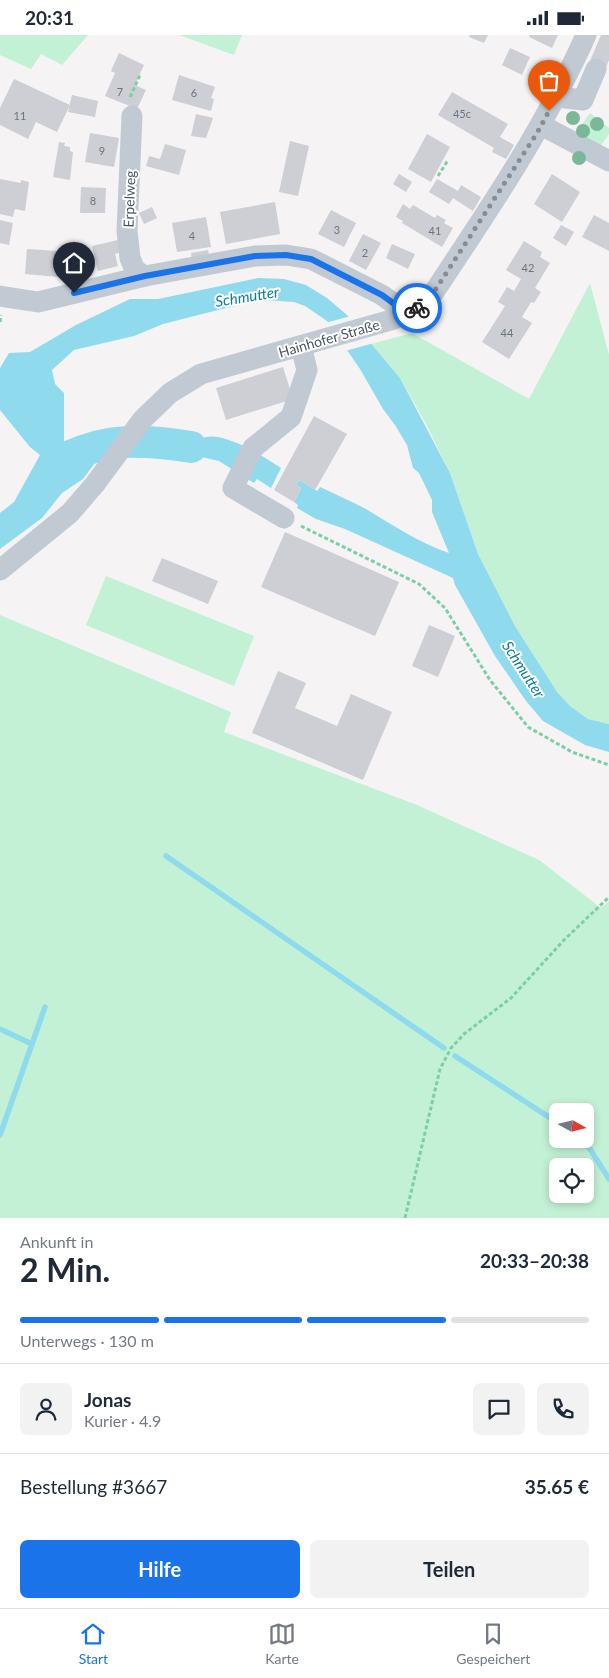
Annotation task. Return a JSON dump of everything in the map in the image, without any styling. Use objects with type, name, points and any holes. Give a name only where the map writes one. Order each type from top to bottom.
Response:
[{"type":"street","name":"Hainhofer Straße","points":[[0,570],[70,513],[95,484],[144,419],[170,393],[201,374],[400,317],[421,306],[432,295],[474,232],[541,125],[557,97],[586,35]]},
{"type":"street","points":[[557,97],[583,100],[596,69]]},
{"type":"street","name":"Erpelweg","points":[[130,110],[127,231],[130,259],[134,270],[145,276]]},
{"type":"street","points":[[541,125],[609,161]]},
{"type":"street","points":[[0,296],[38,302],[145,276],[255,256],[286,255],[311,259],[382,295],[400,317]]},
{"type":"street","points":[[284,518],[233,488],[253,448],[291,417],[307,370],[305,345]]},
{"type":"path","points":[[130,110],[140,75]]},
{"type":"path","points":[[438,176],[448,160]]},
{"type":"path","points":[[284,518],[418,584],[445,608],[490,680],[528,727],[572,752],[609,765]]},
{"type":"path","points":[[405,1218],[440,1069],[452,1048],[464,1034],[511,998],[564,940],[609,897]]},
{"type":"green space","points":[[0,35],[88,35],[62,65],[41,54],[31,69],[0,55]]},
{"type":"green space","points":[[179,35],[242,35],[234,55]]},
{"type":"green space","points":[[590,113],[609,128],[609,134],[599,148],[576,133]]},
{"type":"green space","points":[[590,283],[609,355],[609,724],[588,719],[570,706],[557,692],[515,626],[478,554],[450,473],[425,422],[400,378],[371,344],[412,333],[529,399]]},
{"type":"green space","points":[[106,576],[254,636],[234,686],[86,625]]},
{"type":"green space","points":[[0,615],[231,712],[224,732],[417,805],[539,860],[601,908],[609,901],[609,1218],[0,1218]]},
{"type":"water","points":[[258,278],[284,279],[306,285],[327,298],[347,315],[400,378],[450,473],[478,554],[515,626],[557,692],[570,706],[588,719],[609,724],[609,752],[585,745],[543,721],[526,701],[495,656],[455,585],[453,578],[345,529],[316,519],[297,508],[298,505],[294,502],[301,488],[296,485],[299,480],[317,491],[320,487],[355,503],[417,539],[449,553],[432,512],[432,500],[419,473],[413,468],[407,445],[395,425],[327,321],[305,306],[294,302],[264,300],[222,309],[163,324],[134,336],[74,350],[52,370],[55,384],[64,393],[64,446],[118,432],[83,479],[62,493],[42,518],[0,549],[0,513],[14,502],[40,455],[30,447],[0,410],[0,368],[9,353],[30,352],[76,325],[130,299],[158,299]]},
{"type":"water","points":[[155,429],[201,439],[219,437],[230,440],[281,468],[271,488],[257,479],[254,483],[219,461],[145,444]]},
{"type":"pier","points":[[351,316],[374,343],[345,351],[325,323]]},
{"type":"building","points":[[470,35],[488,35],[484,43],[469,37]]},
{"type":"building","points":[[530,35],[558,35],[552,48],[529,37]]},
{"type":"building","points":[[601,35],[609,35],[609,60],[605,70],[589,63]]},
{"type":"building","points":[[510,48],[530,57],[522,75],[502,65]]},
{"type":"building","points":[[119,53],[144,65],[135,85],[146,90],[137,109],[105,96],[115,73],[111,71]]},
{"type":"building","points":[[179,75],[215,87],[211,98],[214,99],[211,111],[172,100]]},
{"type":"building","points":[[14,79],[70,105],[57,132],[36,122],[28,139],[0,125],[0,108]]},
{"type":"building","points":[[452,92],[508,124],[500,137],[514,145],[506,159],[492,152],[494,148],[438,115]]},
{"type":"building","points":[[72,95],[98,101],[95,117],[68,112]]},
{"type":"building","points":[[196,114],[213,118],[206,138],[191,136]]},
{"type":"building","points":[[90,133],[119,138],[114,167],[85,162]]},
{"type":"building","points":[[427,134],[450,147],[431,182],[408,169]]},
{"type":"building","points":[[290,141],[309,146],[298,196],[279,192]]},
{"type":"building","points":[[59,142],[65,143],[64,146],[70,147],[70,151],[73,152],[70,180],[53,177]]},
{"type":"building","points":[[165,144],[186,150],[179,175],[146,166],[149,156],[160,159]]},
{"type":"building","points":[[399,174],[412,182],[406,192],[393,184]]},
{"type":"building","points":[[552,174],[580,192],[562,222],[534,204]]},
{"type":"building","points":[[0,179],[21,183],[21,180],[29,182],[25,211],[15,209],[13,217],[0,214]]},
{"type":"building","points":[[437,179],[458,191],[461,185],[481,197],[473,211],[453,198],[449,204],[429,192]]},
{"type":"building","points":[[81,187],[106,188],[105,213],[80,213]]},
{"type":"building","points":[[275,202],[280,234],[226,244],[220,212]]},
{"type":"building","points":[[403,204],[410,209],[413,205],[435,218],[437,215],[446,220],[444,223],[453,228],[442,247],[402,223],[403,221],[396,217]]},
{"type":"building","points":[[152,207],[157,218],[144,224],[139,213]]},
{"type":"building","points":[[331,210],[356,223],[344,247],[318,234]]},
{"type":"building","points":[[594,215],[609,223],[609,251],[582,237]]},
{"type":"building","points":[[206,217],[211,247],[177,252],[172,223]]},
{"type":"building","points":[[0,220],[13,223],[9,245],[0,243]]},
{"type":"building","points":[[561,225],[574,232],[566,246],[553,238]]},
{"type":"building","points":[[363,234],[381,243],[366,270],[349,261]]},
{"type":"building","points":[[118,240],[121,252],[115,254],[118,266],[98,271],[92,246]]},
{"type":"building","points":[[524,241],[542,252],[540,257],[550,263],[535,288],[541,292],[534,303],[531,302],[522,317],[532,323],[509,359],[482,342],[505,306],[498,302],[507,287],[514,291],[521,279],[506,270]]},
{"type":"building","points":[[392,244],[415,254],[408,269],[386,258]]},
{"type":"building","points":[[27,249],[58,251],[57,262],[82,264],[81,279],[25,274]]},
{"type":"building","points":[[208,250],[210,259],[192,262],[191,253]]},
{"type":"building","points":[[283,367],[293,399],[226,420],[216,388]]},
{"type":"building","points":[[314,416],[347,434],[315,490],[299,480],[296,485],[301,488],[294,502],[274,490]]},
{"type":"building","points":[[285,532],[399,582],[375,636],[261,587]]},
{"type":"building","points":[[162,558],[218,581],[208,604],[152,581]]},
{"type":"building","points":[[429,625],[455,636],[438,677],[412,666]]},
{"type":"building","points":[[278,671],[306,683],[295,708],[337,726],[351,694],[392,712],[363,780],[252,733]]},
{"type":"waterway","name":"Schmutter","points":[[68,457],[114,443],[144,442],[191,447]]},
{"type":"waterway","points":[[166,856],[444,1048]]},
{"type":"waterway","points":[[0,1135],[45,1007]]},
{"type":"waterway","points":[[0,1029],[32,1044]]},
{"type":"waterway","points":[[455,1056],[549,1117]]},
{"type":"waterway","points":[[589,1148],[609,1179]]},
{"type":"way so far","points":[[417,308],[432,295],[537,133],[549,111]]},
{"type":"route","points":[[74,293],[145,276],[255,256],[286,255],[311,259],[382,295],[408,314],[417,308]]}]
